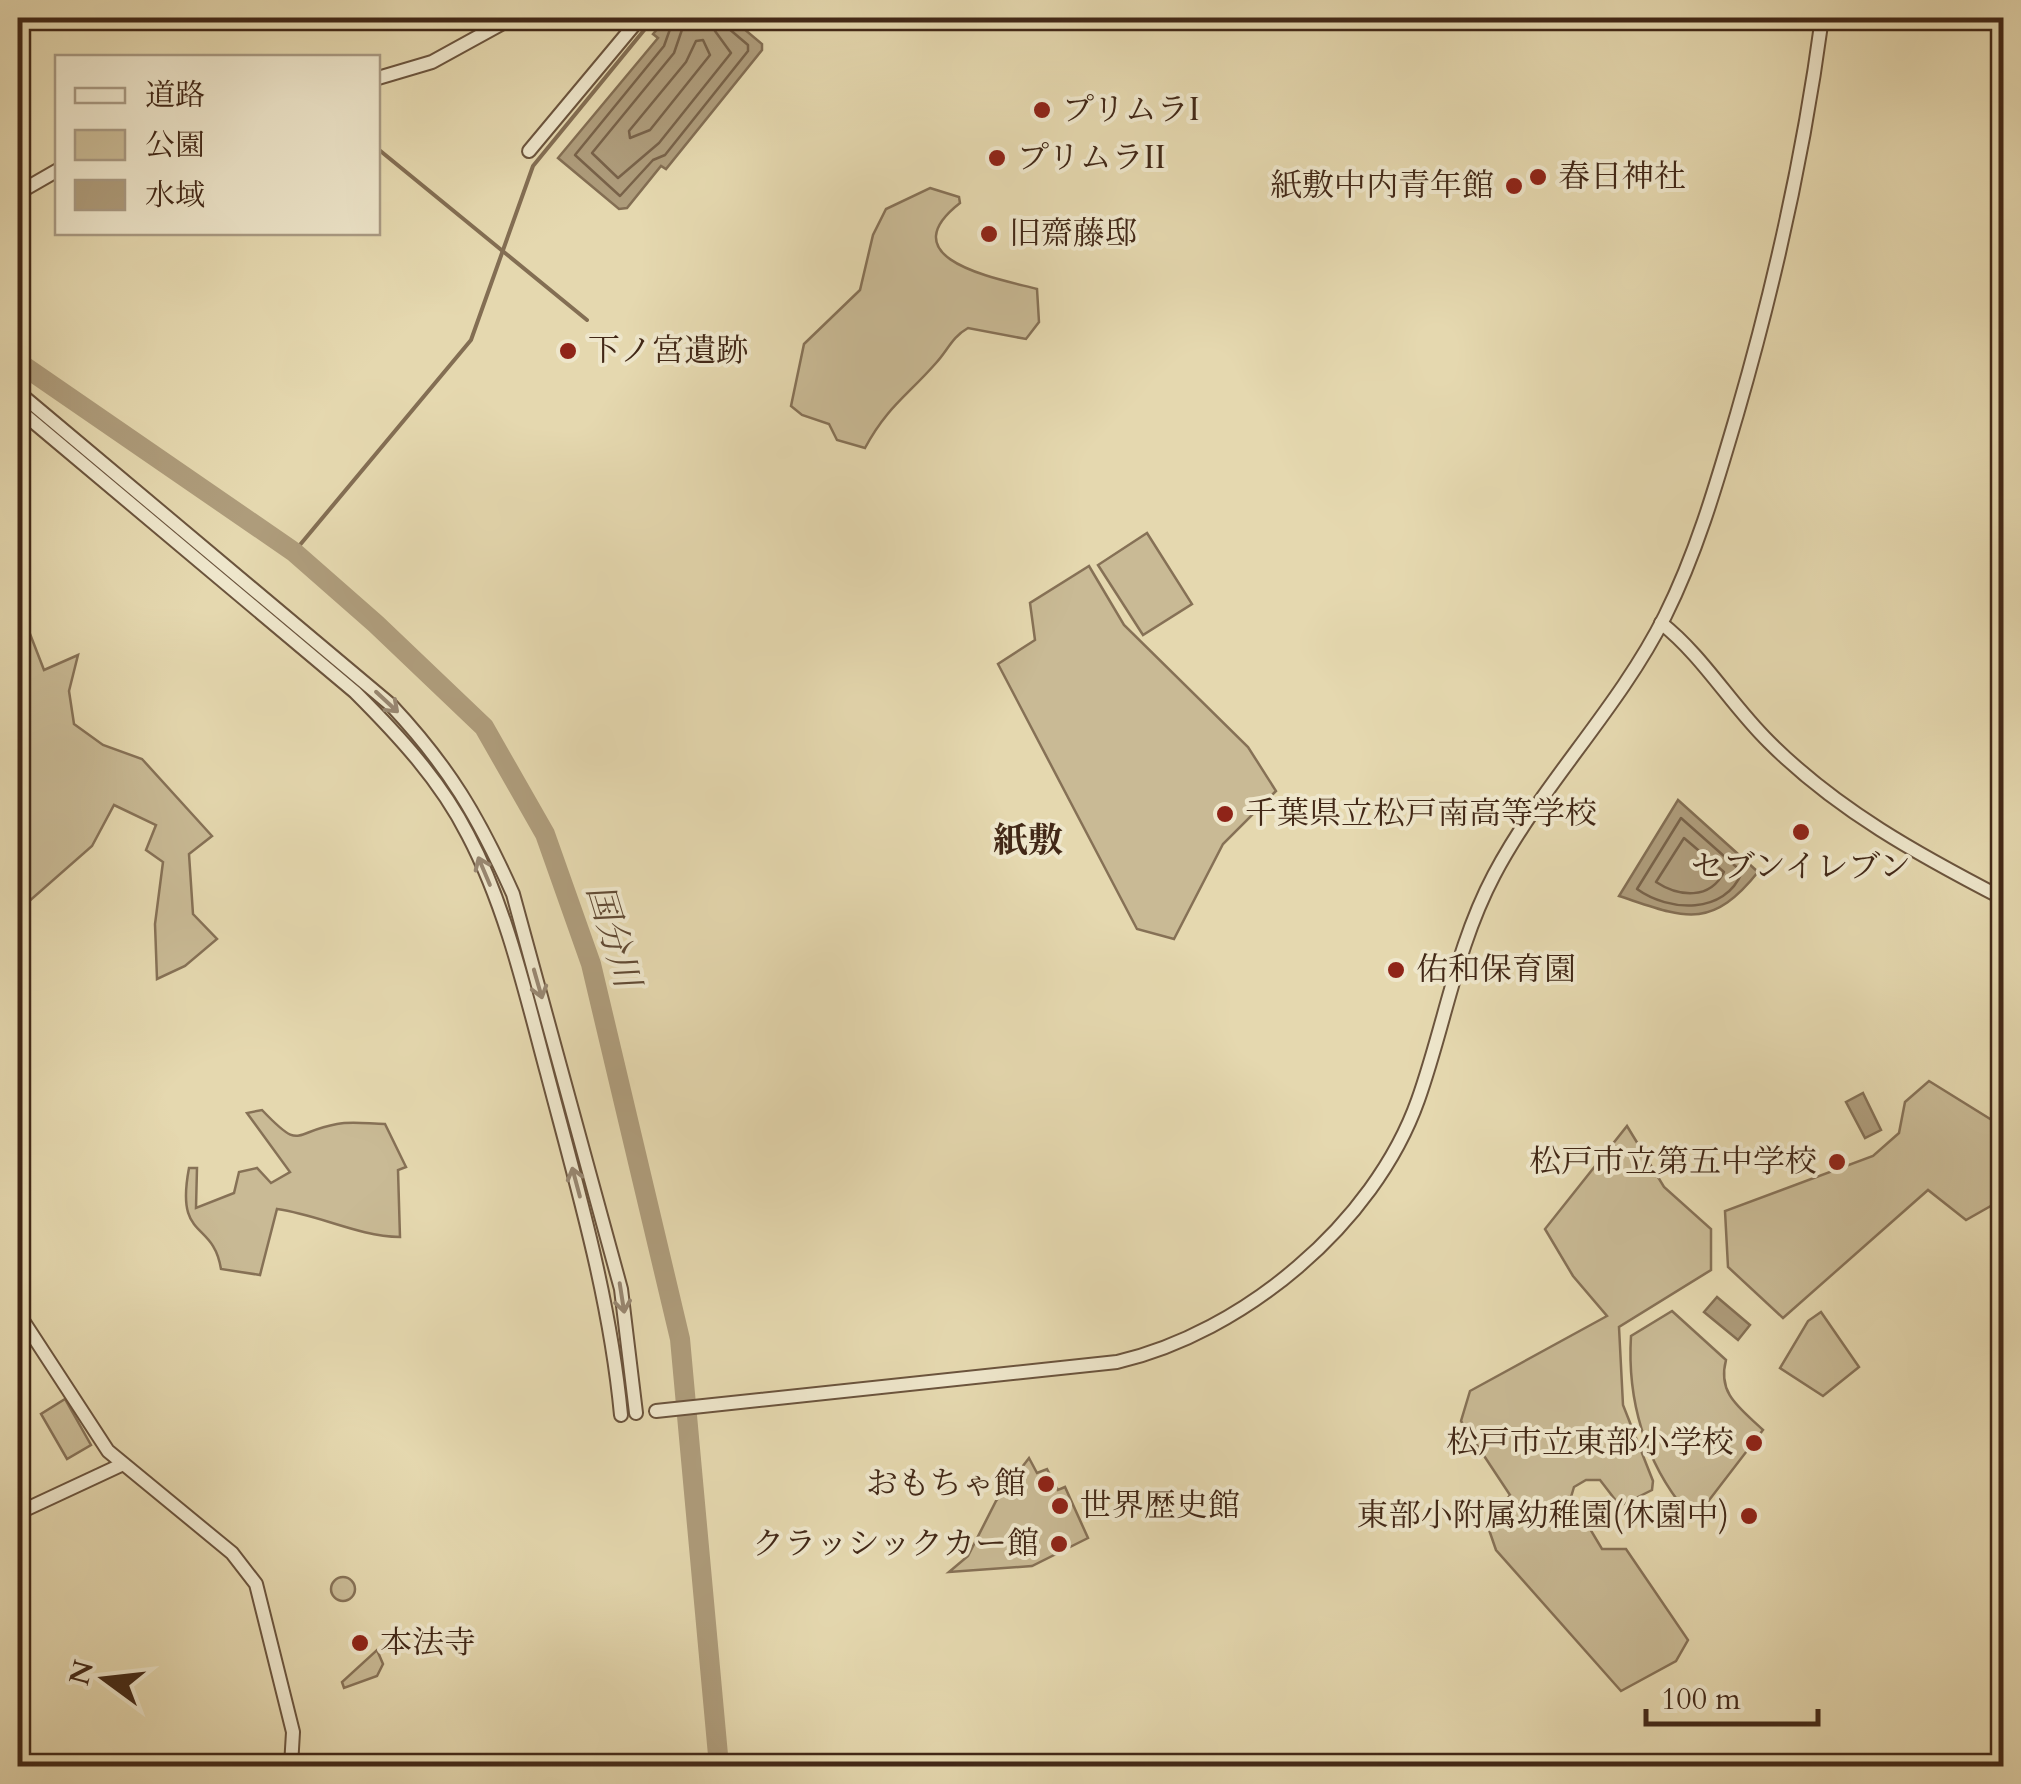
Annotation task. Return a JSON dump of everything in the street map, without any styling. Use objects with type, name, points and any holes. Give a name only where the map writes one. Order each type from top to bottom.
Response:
[{"type":"street","points":[[380,77],[432,62],[512,18]]},
{"type":"street","points":[[530,150],[640,18]]},
{"type":"street","points":[[656,1411],[1117,1362],[1150,1354],[1236,1312],[1299,1267],[1386,1164],[1417,1104],[1453,971],[1496,871],[1661,623],[1693,552],[1760,342],[1777,274],[1822,18]]},
{"type":"street","points":[[18,193],[55,172]]},
{"type":"street","points":[[18,392],[391,705],[440,758],[487,837],[512,894],[621,1288],[628,1414],[610,1314],[534,1024],[491,888],[469,835],[404,741],[355,692],[18,409]]},
{"type":"street","points":[[1661,623],[1750,723],[1809,779],[1886,836],[2004,899]]},
{"type":"street","points":[[18,1312],[121,1465],[143,1476],[232,1552],[256,1584],[293,1732],[291,1766]]},
{"type":"street","points":[[18,1513],[121,1465]]},
{"type":"green space","points":[[930,188],[959,197],[960,203],[941,223],[936,239],[943,253],[977,272],[1037,289],[1039,322],[1026,339],[968,328],[889,412],[865,448],[837,440],[829,424],[802,415],[791,406],[804,344],[860,290],[873,235],[886,209]]},
{"type":"green space","points":[[1147,533],[1192,604],[1143,635],[1098,565]]},
{"type":"green space","points":[[1089,566],[1124,625],[1248,747],[1276,791],[1223,844],[1174,939],[1137,929],[998,664],[1035,640],[1030,603]]},
{"type":"green space","points":[[18,603],[44,670],[78,655],[69,691],[74,724],[103,745],[142,759],[212,836],[189,854],[193,914],[217,939],[185,966],[157,979],[155,924],[163,862],[146,850],[156,825],[114,805],[92,846],[18,911],[18,675],[24,642],[18,635]]},
{"type":"green space","points":[[1929,1081],[2003,1127],[2003,1199],[1966,1220],[1928,1190],[1783,1318],[1728,1267],[1725,1211],[1873,1156],[1899,1133],[1905,1102]]},
{"type":"green space","points":[[262,1110],[284,1131],[298,1136],[343,1123],[385,1124],[406,1167],[398,1170],[400,1237],[277,1209],[260,1275],[221,1269],[217,1253],[187,1208],[189,1168],[197,1168],[196,1208],[234,1193],[239,1172],[257,1168],[271,1183],[290,1172],[247,1113]]},
{"type":"green space","points":[[1627,1126],[1664,1187],[1711,1229],[1711,1270],[1619,1327],[1623,1405],[1653,1481],[1652,1490],[1620,1506],[1600,1480],[1586,1480],[1574,1487],[1571,1497],[1602,1549],[1626,1549],[1688,1640],[1676,1661],[1621,1691],[1496,1550],[1488,1527],[1510,1495],[1461,1421],[1470,1391],[1607,1316],[1573,1276],[1545,1229]]},
{"type":"green space","points":[[1672,1311],[1726,1360],[1725,1382],[1732,1400],[1763,1430],[1700,1512],[1686,1511],[1660,1472],[1642,1429],[1632,1383],[1631,1336]]},
{"type":"green space","points":[[1821,1312],[1859,1367],[1823,1396],[1780,1368],[1808,1321]]},
{"type":"green space","points":[[65,1399],[91,1445],[67,1459],[41,1414]]},
{"type":"green space","points":[[1029,1458],[1037,1473],[1047,1469],[1058,1490],[1065,1487],[1088,1538],[1032,1566],[949,1572],[968,1556],[996,1501]]},
{"type":"green space","points":[[343,1577],[355,1589],[343,1601],[331,1589]]},
{"type":"green space","points":[[377,1650],[383,1664],[377,1676],[344,1688],[342,1682]]},
{"type":"water","points":[[667,18],[731,18],[762,44],[762,50],[666,169],[661,166],[627,208],[619,209],[558,158],[658,38],[653,34]]},
{"type":"water","points":[[1678,800],[1758,872],[1725,904],[1710,911],[1678,913],[1619,896]]},
{"type":"water","points":[[1863,1093],[1881,1130],[1865,1138],[1846,1102]]},
{"type":"water","points":[[1717,1297],[1750,1325],[1738,1340],[1704,1312]]},
{"type":"waterway","points":[[294,552],[471,340],[533,166],[654,18]]},
{"type":"waterway","points":[[380,151],[587,320]]},
{"type":"waterway","name":"国分川","points":[[18,362],[294,552],[376,624],[484,727],[545,834],[591,964],[680,1339],[719,1766]]},
{"type":"place","name":"プリムラI","points":[[1042,110]]},
{"type":"place","name":"プリムラII","points":[[997,158]]},
{"type":"place","name":"春日神社","points":[[1538,177]]},
{"type":"place","name":"紙敷中内青年館","points":[[1514,186]]},
{"type":"place","name":"旧齋藤邸","points":[[989,234]]},
{"type":"place","name":"下ノ宮遺跡","points":[[568,351]]},
{"type":"place","name":"千葉県立松戸南高等学校","points":[[1225,814]]},
{"type":"place","name":"セブンイレブン","points":[[1801,832]]},
{"type":"place","name":"佑和保育園","points":[[1396,970]]},
{"type":"place","name":"松戸市立第五中学校","points":[[1837,1162]]},
{"type":"place","name":"松戸市立東部小学校","points":[[1754,1443]]},
{"type":"place","name":"おもちゃ館","points":[[1046,1484]]},
{"type":"place","name":"世界歴史館","points":[[1060,1506]]},
{"type":"place","name":"東部小附属幼稚園(休園中)","points":[[1749,1516]]},
{"type":"place","name":"クラッシックカー館","points":[[1059,1544]]},
{"type":"place","name":"本法寺","points":[[360,1643]]},
{"type":"district","name":"紙敷","points":[[1028,841]]}]
